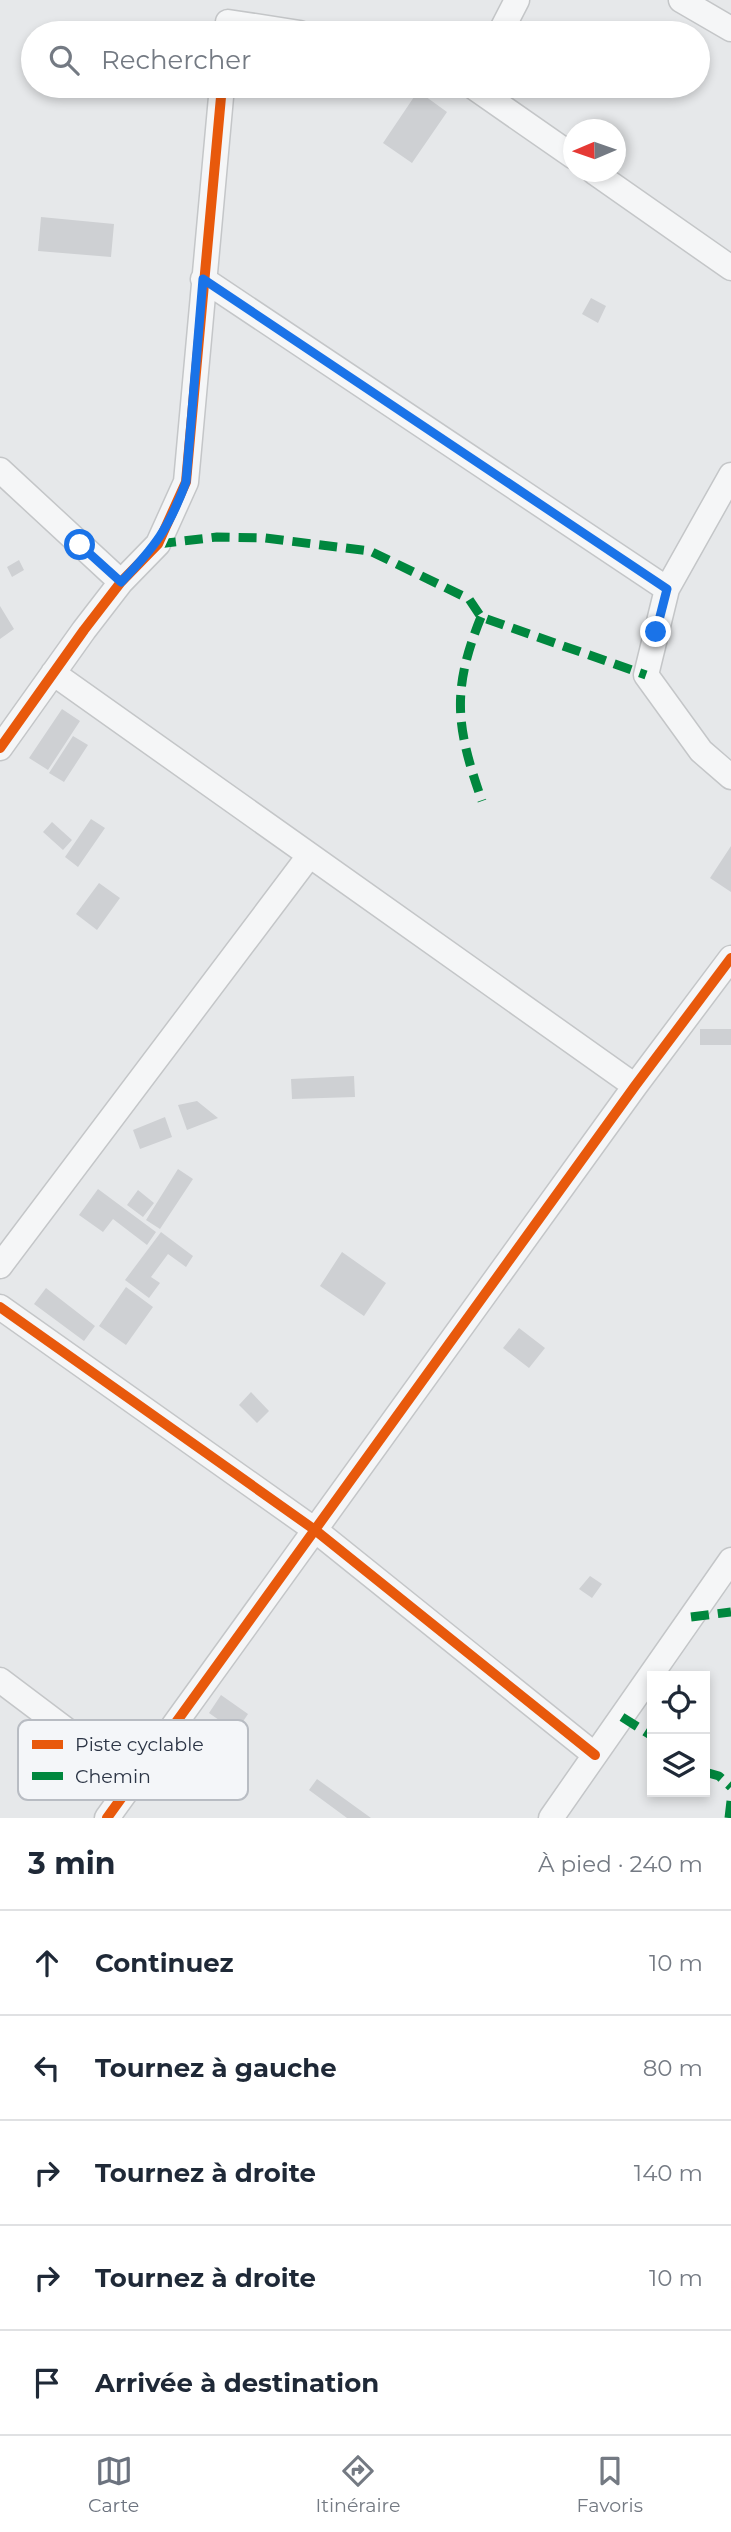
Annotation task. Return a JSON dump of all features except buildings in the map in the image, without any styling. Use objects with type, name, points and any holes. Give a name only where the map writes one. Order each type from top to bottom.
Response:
[{"type":"street","points":[[506,21],[517,0]]},
{"type":"street","points":[[681,0],[731,29]]},
{"type":"street","points":[[0,748],[121,582],[158,544],[186,482],[221,98]]},
{"type":"street","points":[[490,98],[563,150]]},
{"type":"street","points":[[608,182],[731,268]]},
{"type":"street","points":[[203,279],[667,589]]},
{"type":"street","points":[[0,470],[121,582]]},
{"type":"street","points":[[731,474],[667,589],[646,675],[701,751],[731,777]]},
{"type":"street","points":[[53,673],[635,1086]]},
{"type":"street","points":[[0,1266],[309,856]]},
{"type":"street","points":[[178,1720],[635,1086],[731,958]]},
{"type":"street","points":[[0,1307],[315,1530],[595,1755]]},
{"type":"street","points":[[551,1818],[731,1560]]},
{"type":"street","points":[[0,1680],[53,1720]]},
{"type":"street","points":[[107,1818],[120,1800]]},
{"type":"marked path","points":[[158,544],[217,537],[265,538],[370,551],[469,599],[481,617],[646,675]]},
{"type":"marked path","points":[[481,617],[465,667],[461,709],[462,730],[482,801]]},
{"type":"marked path","points":[[691,1617],[731,1612]]},
{"type":"marked path","points":[[622,1717],[649,1734]]},
{"type":"marked path","points":[[710,1773],[719,1776],[731,1787]]},
{"type":"marked path","points":[[729,1818],[731,1801]]},
{"type":"cycle path","points":[[0,748],[121,582],[158,544],[186,482],[221,98]]},
{"type":"cycle path","points":[[178,1720],[635,1086],[731,958]]},
{"type":"cycle path","points":[[0,1307],[315,1530],[595,1755]]},
{"type":"cycle path","points":[[107,1818],[120,1800]]},
{"type":"route","points":[[80,545],[121,582],[158,544],[176,511],[186,482],[203,279],[667,589],[656,632]]}]
